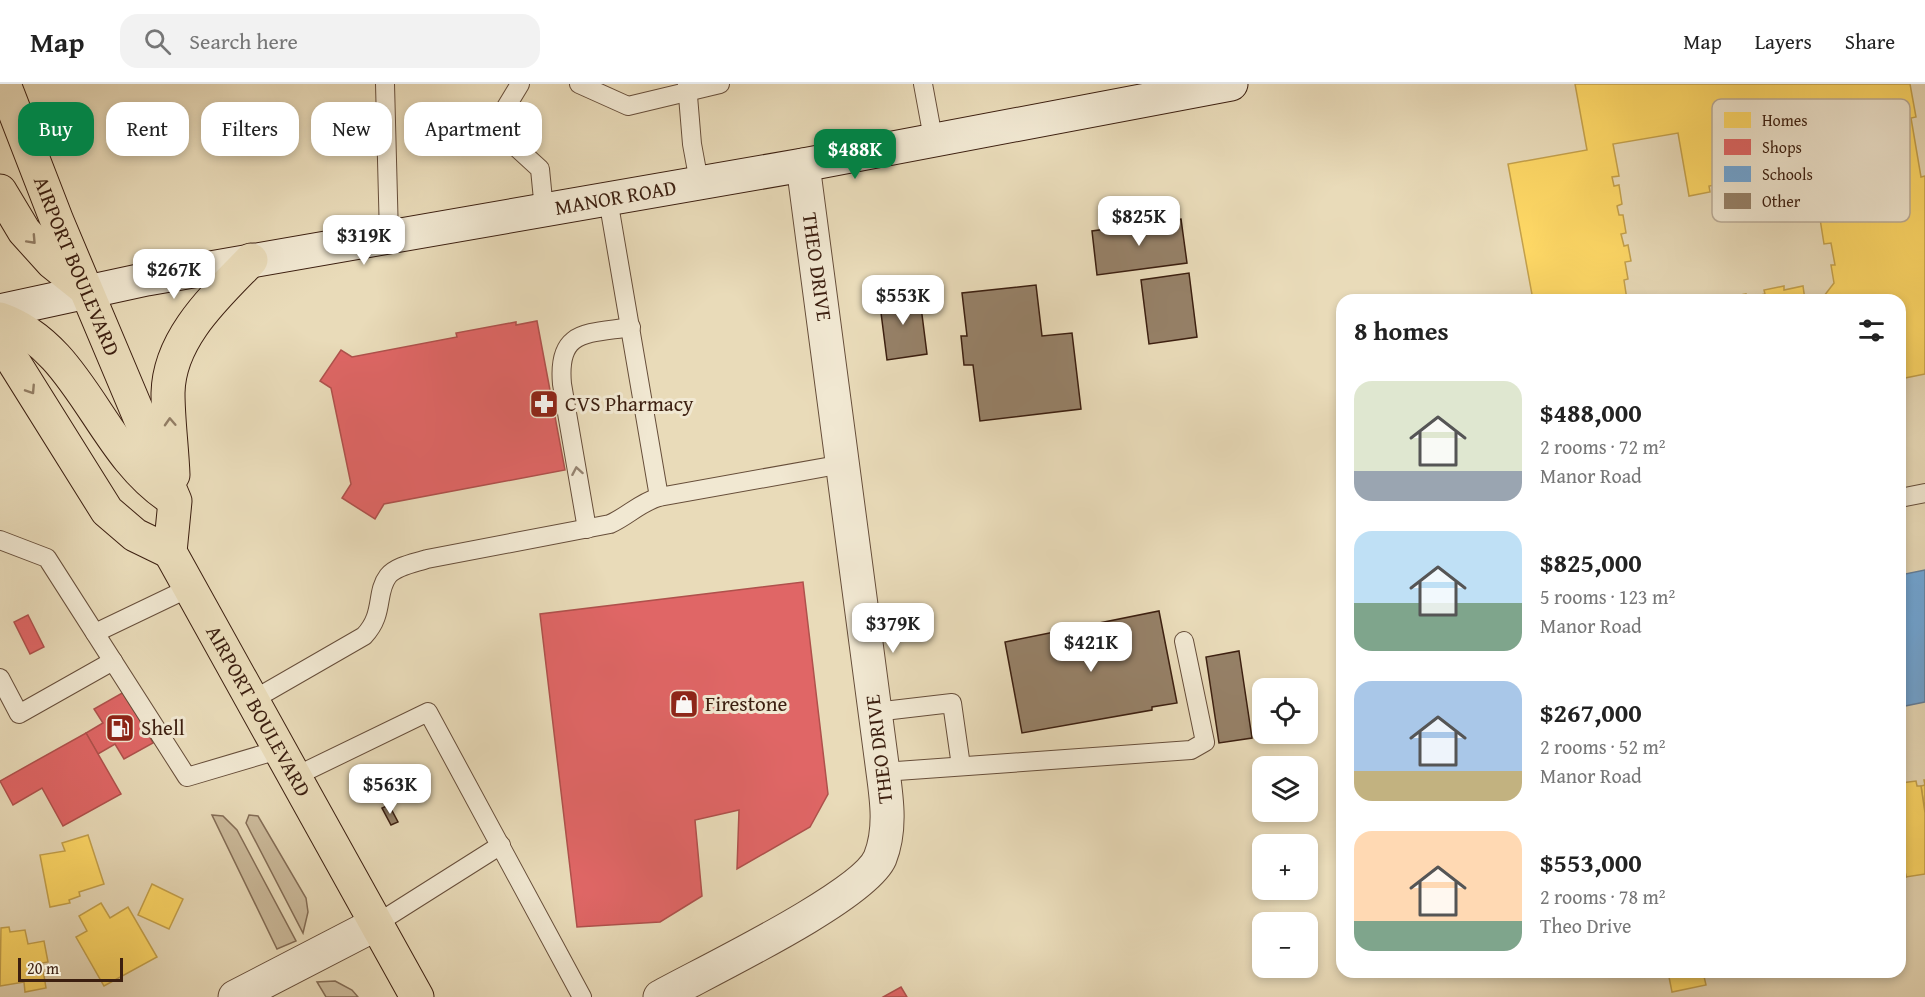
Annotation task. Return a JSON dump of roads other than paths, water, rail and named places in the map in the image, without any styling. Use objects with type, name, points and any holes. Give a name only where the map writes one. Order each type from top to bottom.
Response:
[{"type":"main road","name":"AIRPORT BOULEVARD","points":[[4,84],[57,221],[175,501],[170,552],[417,997]]},
{"type":"main road","name":"MANOR ROAD","points":[[0,311],[88,290],[251,260],[803,165],[1134,93],[1231,84]]},
{"type":"main road","name":"THEO DRIVE","points":[[660,997],[823,908],[855,887],[879,861],[887,837],[887,805],[883,772],[803,165]]},
{"type":"main road","points":[[0,191],[24,231],[52,262],[88,290]]},
{"type":"main road","points":[[175,501],[168,390],[177,350],[202,311],[251,260]]},
{"type":"main road","points":[[0,320],[29,334],[56,355],[132,466],[153,487],[175,501]]},
{"type":"main road","points":[[0,340],[107,511],[135,535],[170,552]]},
{"type":"main road","points":[[235,997],[376,924]]},
{"type":"lane","points":[[385,84],[390,236]]},
{"type":"lane","points":[[520,84],[494,127],[540,169],[544,210]]},
{"type":"lane","points":[[579,84],[628,106],[687,87],[720,84]]},
{"type":"lane","points":[[923,84],[933,138]]},
{"type":"lane","points":[[687,87],[692,144],[699,182]]},
{"type":"lane","points":[[608,199],[658,497]]},
{"type":"lane","points":[[587,529],[560,365],[563,352],[569,343],[586,334],[631,327]]},
{"type":"lane","points":[[251,701],[364,636],[374,625],[388,577],[398,569],[427,559],[610,524],[624,518],[635,507],[658,497],[843,465]]},
{"type":"lane","points":[[1906,497],[1925,494]]},
{"type":"lane","points":[[0,540],[47,558],[188,777],[278,750]]},
{"type":"lane","points":[[95,633],[189,588]]},
{"type":"lane","points":[[883,772],[1191,750],[1205,742],[1184,641]]},
{"type":"lane","points":[[0,678],[19,714],[113,661]]},
{"type":"lane","points":[[875,712],[952,703],[961,766]]},
{"type":"lane","points":[[294,777],[428,712],[582,997]]},
{"type":"lane","points":[[376,924],[501,845]]},
{"type":"place","name":"CVS Pharmacy","points":[[544,404]]},
{"type":"place","name":"Firestone","points":[[684,704]]},
{"type":"place","name":"Shell","points":[[120,728]]}]
